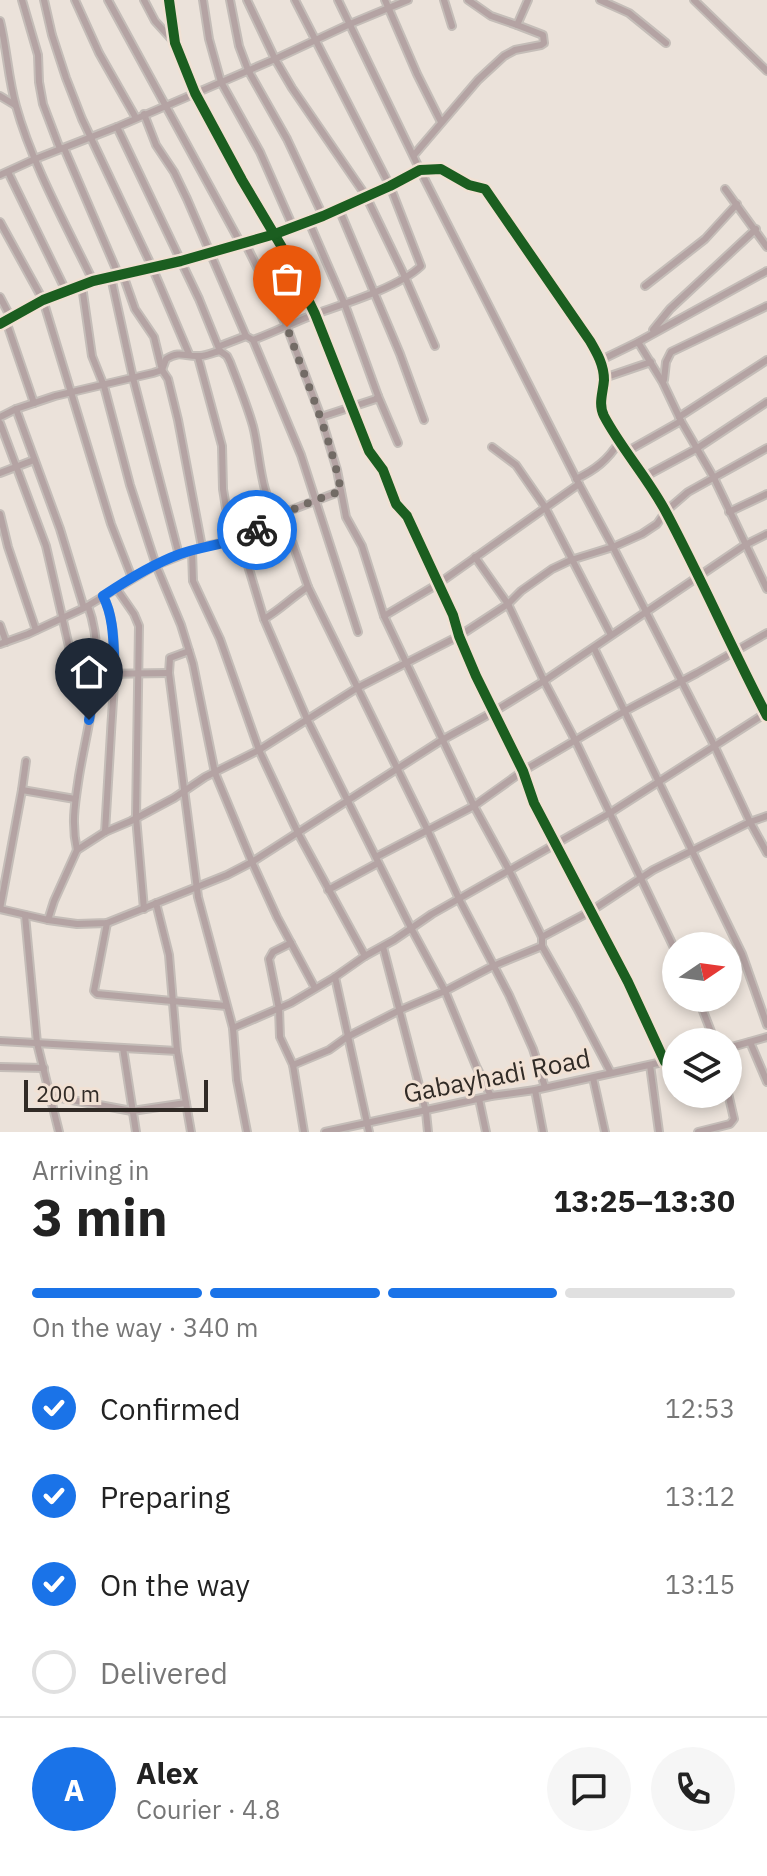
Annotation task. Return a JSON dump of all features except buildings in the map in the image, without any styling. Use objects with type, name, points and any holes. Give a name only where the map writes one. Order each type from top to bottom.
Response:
[{"type":"street","points":[[22,0],[38,55],[43,104],[118,276],[154,337],[162,370],[168,379],[202,547]]},
{"type":"street","points":[[44,0],[66,78],[90,137],[152,267],[189,354]]},
{"type":"street","points":[[75,0],[99,53],[136,118]]},
{"type":"street","points":[[108,0],[287,327],[321,417],[347,518],[362,546],[384,616],[474,806],[542,937],[542,946],[611,1073]]},
{"type":"street","points":[[144,0],[155,21],[175,43]]},
{"type":"street","points":[[169,0],[175,43],[195,93],[275,234],[315,314],[369,451],[383,470],[396,504],[407,516],[523,771],[534,803],[628,982],[662,1056]]},
{"type":"street","points":[[203,0],[209,39],[221,82],[260,152],[293,227]]},
{"type":"street","points":[[230,0],[239,46],[248,70],[287,139],[323,216]]},
{"type":"street","points":[[247,0],[298,99],[366,196],[435,346]]},
{"type":"street","points":[[253,340],[374,292],[420,269],[421,264],[390,186],[295,0]]},
{"type":"street","points":[[338,0],[420,170],[767,853]]},
{"type":"street","points":[[385,0],[441,122]]},
{"type":"street","points":[[4,174],[408,0]]},
{"type":"street","points":[[444,0],[452,26]]},
{"type":"street","points":[[414,155],[478,80],[504,56],[544,43],[543,35],[491,16],[468,0]]},
{"type":"street","points":[[517,25],[528,0]]},
{"type":"street","points":[[600,0],[629,13],[666,43]]},
{"type":"street","points":[[694,0],[767,71]]},
{"type":"street","points":[[0,21],[15,105],[35,159],[93,281]]},
{"type":"street","points":[[0,96],[15,105]]},
{"type":"street","points":[[144,114],[153,139],[174,172],[246,336],[253,340],[301,455],[358,632]]},
{"type":"street","points":[[117,127],[220,348],[230,362],[253,427],[271,505],[280,514],[308,587],[518,1015],[545,1087]]},
{"type":"street","points":[[0,164],[66,291]]},
{"type":"street","points":[[5,321],[43,300],[93,281],[181,261],[309,222],[420,170],[441,169],[469,185],[485,189],[601,360],[604,378],[602,412],[666,511],[767,713],[610,813],[459,899],[335,977],[279,1009],[233,1028]]},
{"type":"street","points":[[725,189],[767,247]]},
{"type":"street","points":[[645,286],[705,239],[737,204]]},
{"type":"street","points":[[339,209],[424,420]]},
{"type":"street","points":[[0,222],[43,300],[111,524],[132,578]]},
{"type":"street","points":[[309,222],[398,443]]},
{"type":"street","points":[[650,335],[670,309],[756,229]]},
{"type":"street","points":[[762,239],[767,232]]},
{"type":"street","points":[[601,360],[767,271]]},
{"type":"street","points":[[118,276],[133,378],[179,555]]},
{"type":"street","points":[[82,286],[90,347],[156,565],[189,651],[199,686],[215,773],[252,862],[315,988]]},
{"type":"street","points":[[0,297],[5,321],[34,403]]},
{"type":"street","points":[[663,383],[671,352],[767,306]]},
{"type":"street","points":[[74,676],[46,546],[0,420],[16,409],[34,403],[162,370],[168,357],[179,353],[198,357],[246,336]]},
{"type":"street","points":[[638,342],[714,478],[745,545],[765,578],[767,589]]},
{"type":"street","points":[[198,357],[222,446],[226,508],[240,539],[264,619],[307,719],[445,991],[491,1096]]},
{"type":"street","points":[[626,452],[767,360]]},
{"type":"street","points":[[604,378],[651,362]]},
{"type":"street","points":[[321,417],[378,396]]},
{"type":"street","points":[[644,477],[696,449],[767,402]]},
{"type":"street","points":[[16,409],[86,607],[93,619],[97,639],[97,674],[75,799],[73,826],[77,850]]},
{"type":"street","points":[[384,616],[438,584],[600,467],[619,442]]},
{"type":"street","points":[[492,447],[516,465],[545,507],[611,635]]},
{"type":"street","points":[[48,920],[77,850],[259,750],[357,688],[459,636],[508,604],[536,579],[571,560],[613,547],[650,529],[688,492],[767,448]]},
{"type":"street","points":[[0,473],[34,460]]},
{"type":"street","points":[[0,625],[3,643],[63,619],[156,565],[202,547],[240,539],[280,514],[341,491]]},
{"type":"street","points":[[729,512],[767,494]]},
{"type":"street","points":[[0,514],[4,548],[36,630]]},
{"type":"street","points":[[26,761],[0,909],[77,924],[107,923],[197,888],[252,862],[442,740],[544,681],[745,545],[767,534]]},
{"type":"street","points":[[192,551],[193,581],[220,639],[259,750],[298,833],[365,956]]},
{"type":"street","points":[[475,557],[508,604],[667,932]]},
{"type":"street","points":[[264,619],[308,587]]},
{"type":"street","points":[[116,588],[139,626],[136,817],[144,909]]},
{"type":"street","points":[[103,596],[109,606],[115,672],[105,832]]},
{"type":"street","points":[[328,890],[427,829],[474,806],[523,771],[575,740],[767,633]]},
{"type":"street","points":[[594,648],[742,954],[767,1025]]},
{"type":"street","points":[[189,651],[170,658],[169,673],[197,888],[233,1028],[237,1080],[247,1132]]},
{"type":"street","points":[[97,674],[169,673]]},
{"type":"street","points":[[22,790],[75,799]]},
{"type":"street","points":[[542,937],[693,850],[767,816]]},
{"type":"street","points":[[156,903],[169,955],[177,1051],[191,1132]]},
{"type":"street","points":[[25,915],[37,1043],[59,1132]]},
{"type":"street","points":[[107,923],[95,993],[226,1006]]},
{"type":"street","points":[[291,943],[270,955],[269,959],[279,1009],[280,1037],[293,1065],[304,1132]]},
{"type":"street","points":[[293,1065],[329,1050],[347,1037],[400,1010],[542,946]]},
{"type":"street","points":[[383,947],[426,1112],[428,1132]]},
{"type":"street","points":[[335,977],[369,1132]]},
{"type":"street","points":[[742,1044],[767,1037]]},
{"type":"street","points":[[0,1041],[177,1051]]},
{"type":"street","points":[[750,1042],[767,1082]]},
{"type":"street","points":[[123,1048],[136,1132]]},
{"type":"street","name":"Gabayhadi Road","points":[[325,1132],[662,1063]]},
{"type":"street","points":[[650,1065],[659,1132]]},
{"type":"street","points":[[0,1067],[44,1068]]},
{"type":"street","points":[[593,1078],[605,1132]]},
{"type":"street","points":[[535,1090],[543,1132]]},
{"type":"street","points":[[50,1096],[132,1111],[186,1103]]},
{"type":"street","points":[[479,1099],[486,1132]]},
{"type":"street","points":[[698,1132],[730,1124],[734,1119],[731,1108]]},
{"type":"cycle path","points":[[169,0],[175,43],[195,93],[286,254],[315,314],[369,451],[383,470],[396,504],[407,516],[453,615],[476,676],[523,771],[534,803],[628,982],[662,1056]]},
{"type":"cycle path","points":[[0,324],[43,300],[93,281],[181,261],[275,234],[323,216],[420,170],[441,169],[469,185],[485,189],[595,350],[604,375],[602,412],[667,514],[767,716]]},
{"type":"way so far","points":[[257,530],[293,508],[341,491],[321,417],[287,327]]},
{"type":"route","points":[[89,720],[97,674],[115,672],[109,606],[103,596],[179,555],[240,539],[257,530]]}]
